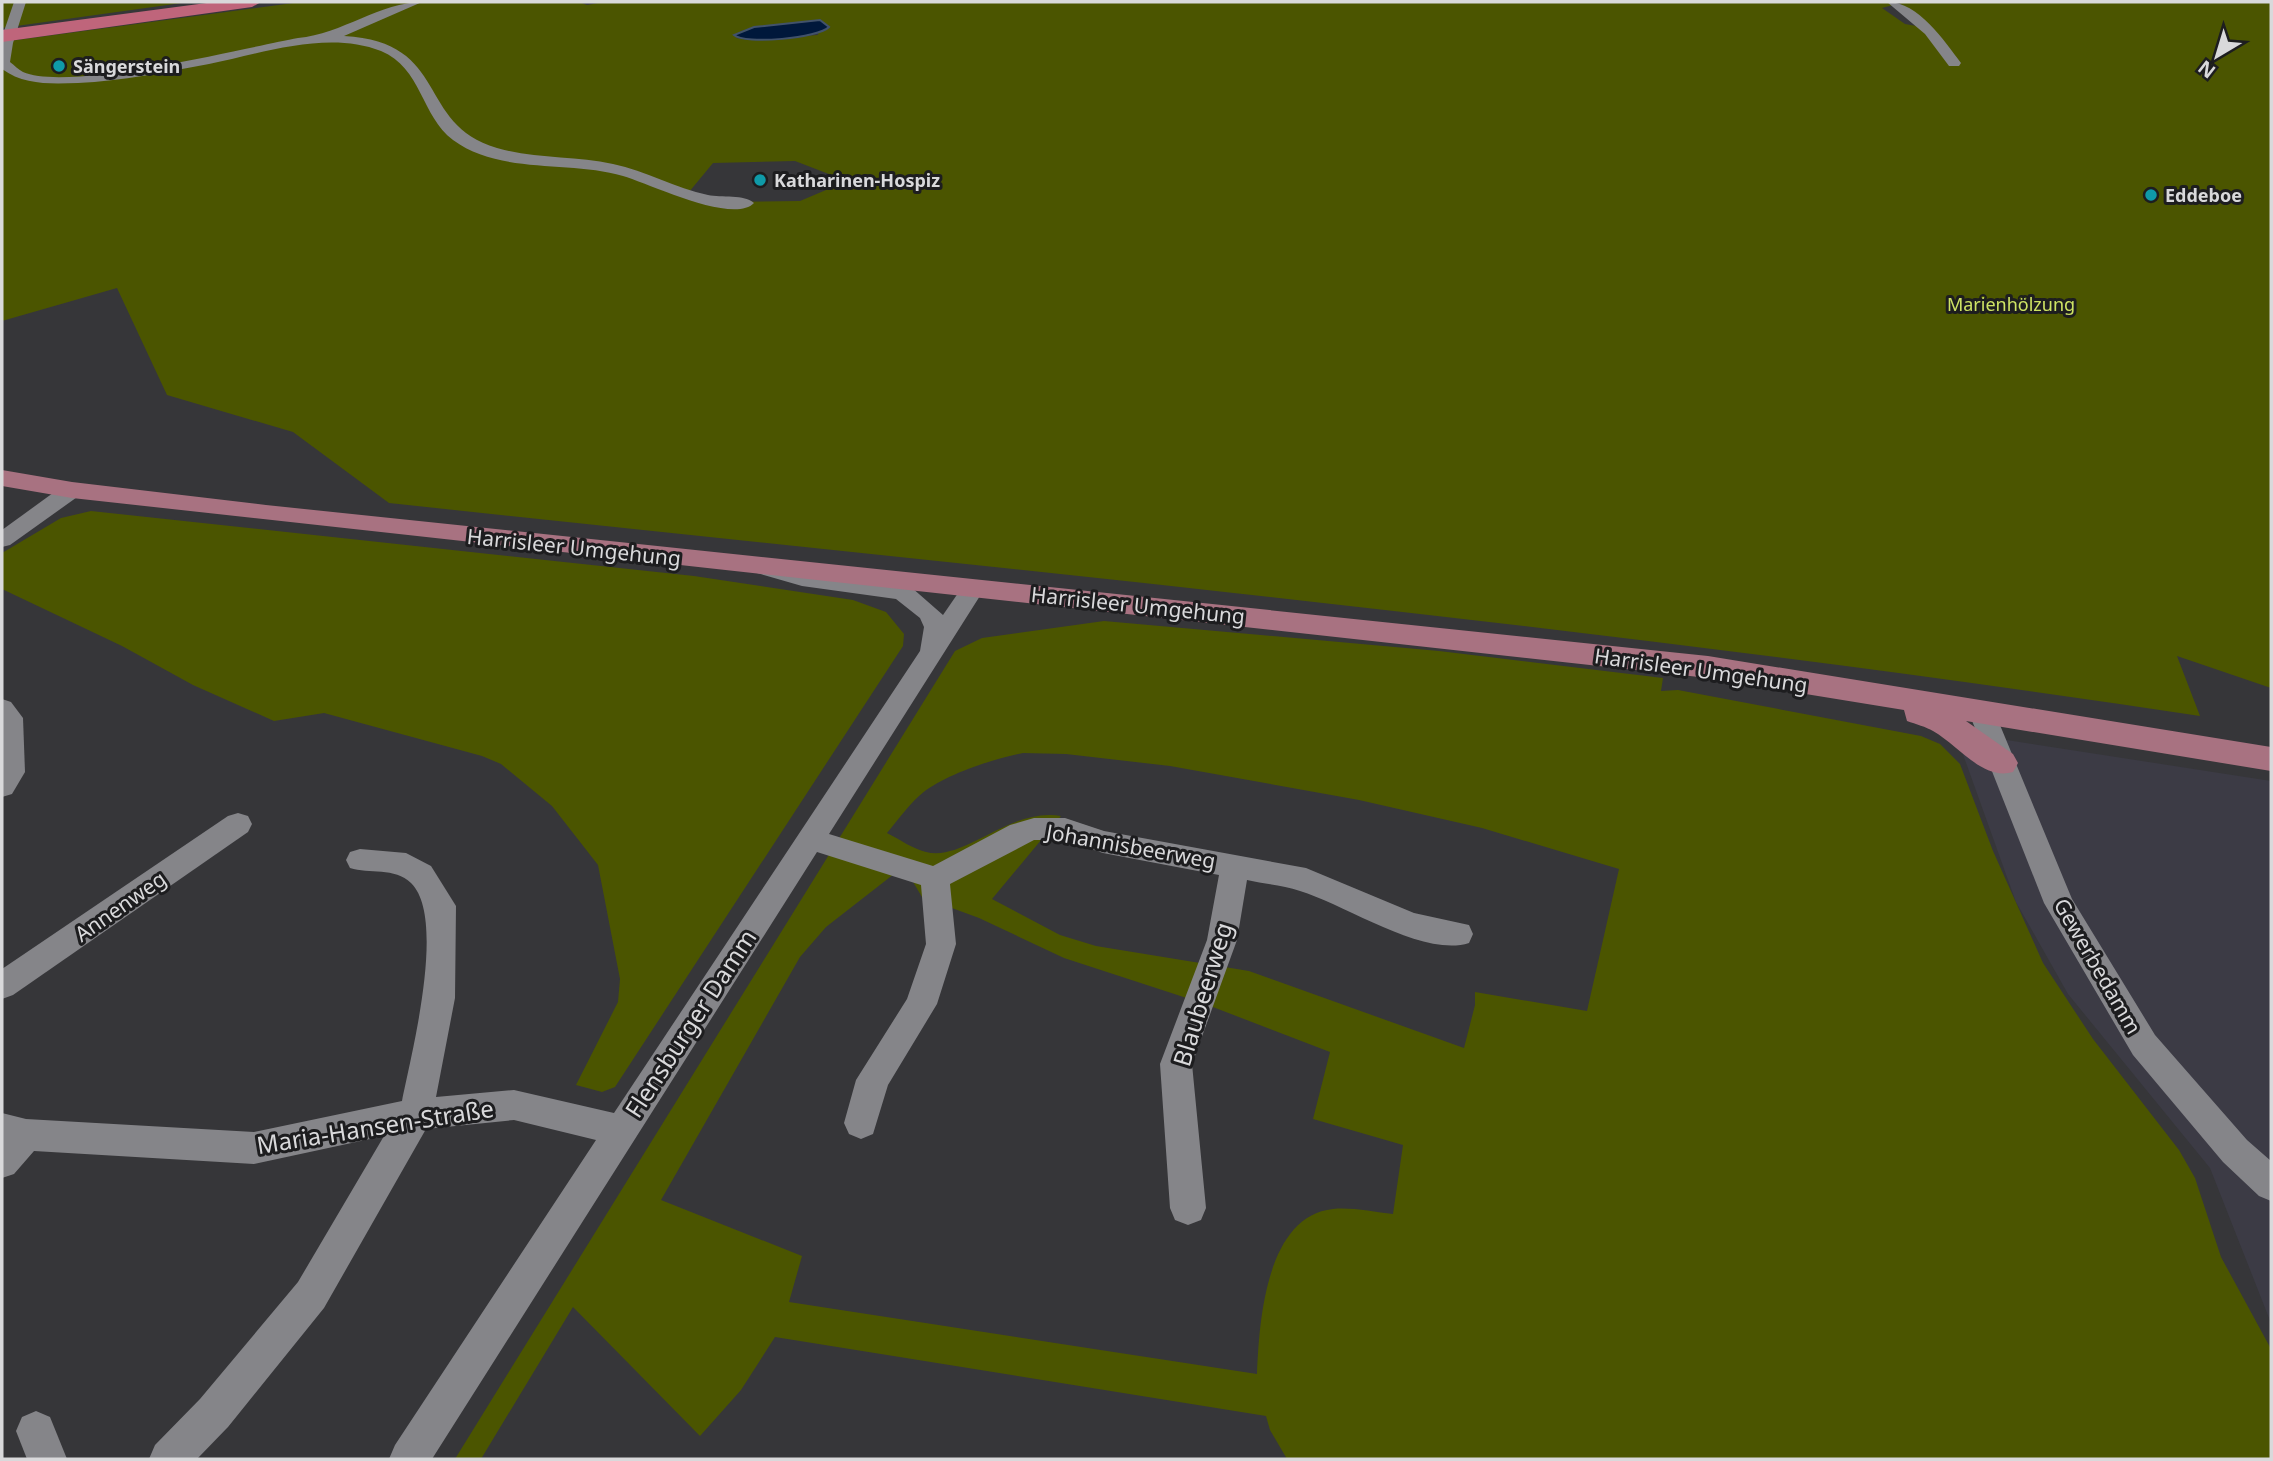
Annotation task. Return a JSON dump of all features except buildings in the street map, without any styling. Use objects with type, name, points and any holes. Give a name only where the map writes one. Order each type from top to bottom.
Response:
[{"type":"highway","points":[[6,34],[223,2]]},
{"type":"highway","points":[[6,34],[252,2]]},
{"type":"main road","name":"Harrisleer Umgehung","points":[[2,478],[72,490],[763,567],[1708,667],[2271,759]]},
{"type":"main road","points":[[1867,695],[1944,722],[2001,763]]},
{"type":"street","points":[[20,2],[6,34],[3,57],[8,69],[27,76],[70,81],[133,74],[272,46],[327,38],[416,2]]},
{"type":"street","points":[[1893,2],[1929,31],[1954,63]]},
{"type":"street","points":[[327,38],[374,44],[403,56],[425,84],[442,122],[451,132],[474,145],[507,154],[623,171],[710,203],[746,203]]},
{"type":"street","points":[[2,540],[72,490]]},
{"type":"street","points":[[763,567],[802,579],[903,592],[931,614],[936,627],[931,651]]},
{"type":"street","name":"Flensburger Damm","points":[[409,1459],[973,588]]},
{"type":"street","points":[[2,708],[10,718],[11,772],[2,787]]},
{"type":"street","name":"Gewerbedamm","points":[[1982,713],[2059,903],[2144,1045],[2235,1151],[2271,1184]]},
{"type":"street","name":"Annenweg","points":[[2,986],[238,824]]},
{"type":"street","name":"Johannisbeerweg","points":[[934,878],[1004,839],[1034,829],[1065,830],[1155,853],[1235,865],[1306,880],[1374,911],[1413,925],[1458,934]]},
{"type":"street","points":[[810,839],[934,878],[941,944],[920,1003],[873,1080],[861,1123]]},
{"type":"street","points":[[169,1459],[214,1413],[311,1295],[415,1115],[439,999],[441,906],[421,874],[396,861],[360,860]]},
{"type":"street","name":"Blaubeerweg","points":[[1188,1208],[1176,1064],[1222,940],[1235,865]]},
{"type":"street","name":"Maria-Hansen-Straße","points":[[14,1132],[254,1147],[415,1115],[514,1105],[620,1130]]},
{"type":"street","points":[[2,1162],[14,1132]]},
{"type":"shaded area","points":[[1955,732],[2271,781],[2271,1323],[2210,1168],[2068,994],[2016,902]]},
{"type":"green space","points":[[2,2],[189,2],[2,28]]},
{"type":"green space","name":"Marienhölzung","points":[[301,2],[579,2],[587,5],[604,2],[1889,2],[1893,5],[1882,8],[1905,24],[1933,29],[1898,2],[2271,2],[2271,688],[2177,656],[2200,716],[1748,653],[1522,626],[389,503],[293,432],[167,395],[117,288],[2,321],[2,42]],"holes":[[[820,20],[818,35],[749,40],[736,38],[741,31]],[[795,161],[834,176],[826,190],[800,201],[717,202],[689,192],[713,163]]]},
{"type":"green space","points":[[91,511],[694,576],[853,600],[886,612],[904,634],[903,646],[615,1087],[602,1092],[576,1085],[618,1002],[620,979],[598,865],[552,806],[501,764],[482,756],[324,713],[274,721],[193,685],[122,646],[2,589],[2,553],[61,518]]},
{"type":"green space","points":[[1104,621],[1439,651],[1663,678],[1661,691],[1678,690],[1921,736],[1940,744],[1960,764],[1993,851],[2043,963],[2093,1039],[2179,1150],[2195,1178],[2221,1257],[2271,1349],[2271,1459],[1287,1459],[1270,1430],[1266,1416],[775,1337],[741,1390],[700,1436],[573,1307],[481,1459],[455,1459],[955,651],[982,638]],"holes":[[[1023,753],[1066,754],[1170,766],[1359,800],[1482,828],[1619,869],[1587,1011],[1475,992],[1475,1005],[1464,1048],[1249,971],[1096,946],[1060,935],[992,899],[1061,816],[1042,815],[1023,819],[972,843],[941,853],[921,851],[887,833],[906,809],[929,788],[983,764]],[[894,874],[913,882],[922,897],[979,918],[1064,958],[1205,1004],[1330,1052],[1313,1119],[1403,1145],[1393,1214],[1333,1209],[1310,1216],[1293,1231],[1280,1251],[1264,1302],[1257,1374],[789,1302],[802,1256],[661,1200],[800,957],[826,927]]]},
{"type":"water","points":[[820,20],[829,27],[797,37],[752,40],[734,35],[754,27]]},
{"type":"place","name":"Sängerstein","points":[[59,66]]},
{"type":"place","name":"Katharinen-Hospiz","points":[[760,180]]},
{"type":"place","name":"Eddeboe","points":[[2151,195]]}]
